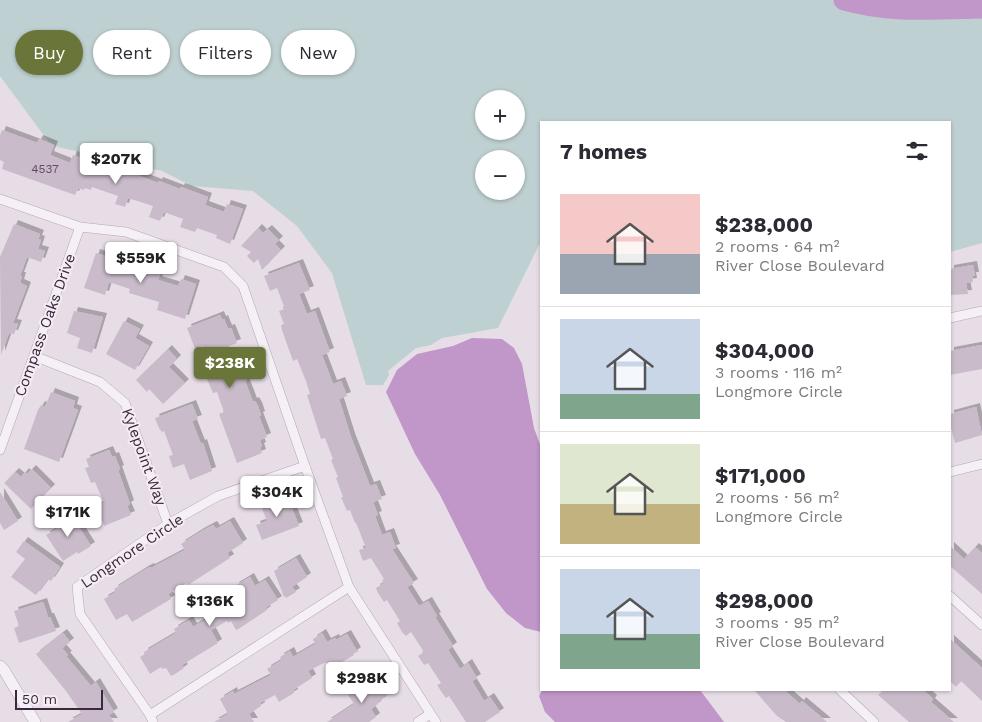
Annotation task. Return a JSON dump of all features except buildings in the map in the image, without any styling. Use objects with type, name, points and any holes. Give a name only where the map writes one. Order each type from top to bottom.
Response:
[{"type":"street","points":[[0,199],[80,227],[126,232],[135,235],[224,267],[243,286],[304,466],[349,587],[433,718],[418,722]]},
{"type":"street","name":"Compass Oaks Drive","points":[[0,450],[80,227]]},
{"type":"street","points":[[951,318],[982,311]]},
{"type":"street","name":"Kylepoint Way","points":[[34,356],[100,382],[125,403],[168,524]]},
{"type":"street","points":[[951,472],[982,464]]},
{"type":"street","name":"Longmore Circle","points":[[152,719],[80,614],[76,587],[168,524],[218,496],[304,466]]},
{"type":"street","points":[[152,719],[349,587]]},
{"type":"street","points":[[951,597],[982,625]]},
{"type":"street","points":[[0,666],[35,722]]},
{"type":"street","points":[[841,691],[874,722]]},
{"type":"shaded area","points":[[0,0],[982,0],[982,243],[951,252],[951,121],[540,121],[540,243],[498,328],[442,338],[431,345],[416,348],[388,371],[389,375],[383,385],[366,385],[332,273],[297,226],[253,191],[192,186],[162,171],[58,147],[48,141],[0,76]]},
{"type":"shaded area","points":[[472,338],[502,339],[514,348],[522,364],[534,428],[540,444],[540,632],[525,628],[506,613],[487,589],[440,495],[415,454],[386,392],[397,370],[417,354],[453,346]]},
{"type":"shaded area","points":[[542,691],[701,691],[724,722],[555,722],[545,712],[539,696]]},
{"type":"waterway","points":[[844,0],[895,9],[982,8]]}]
